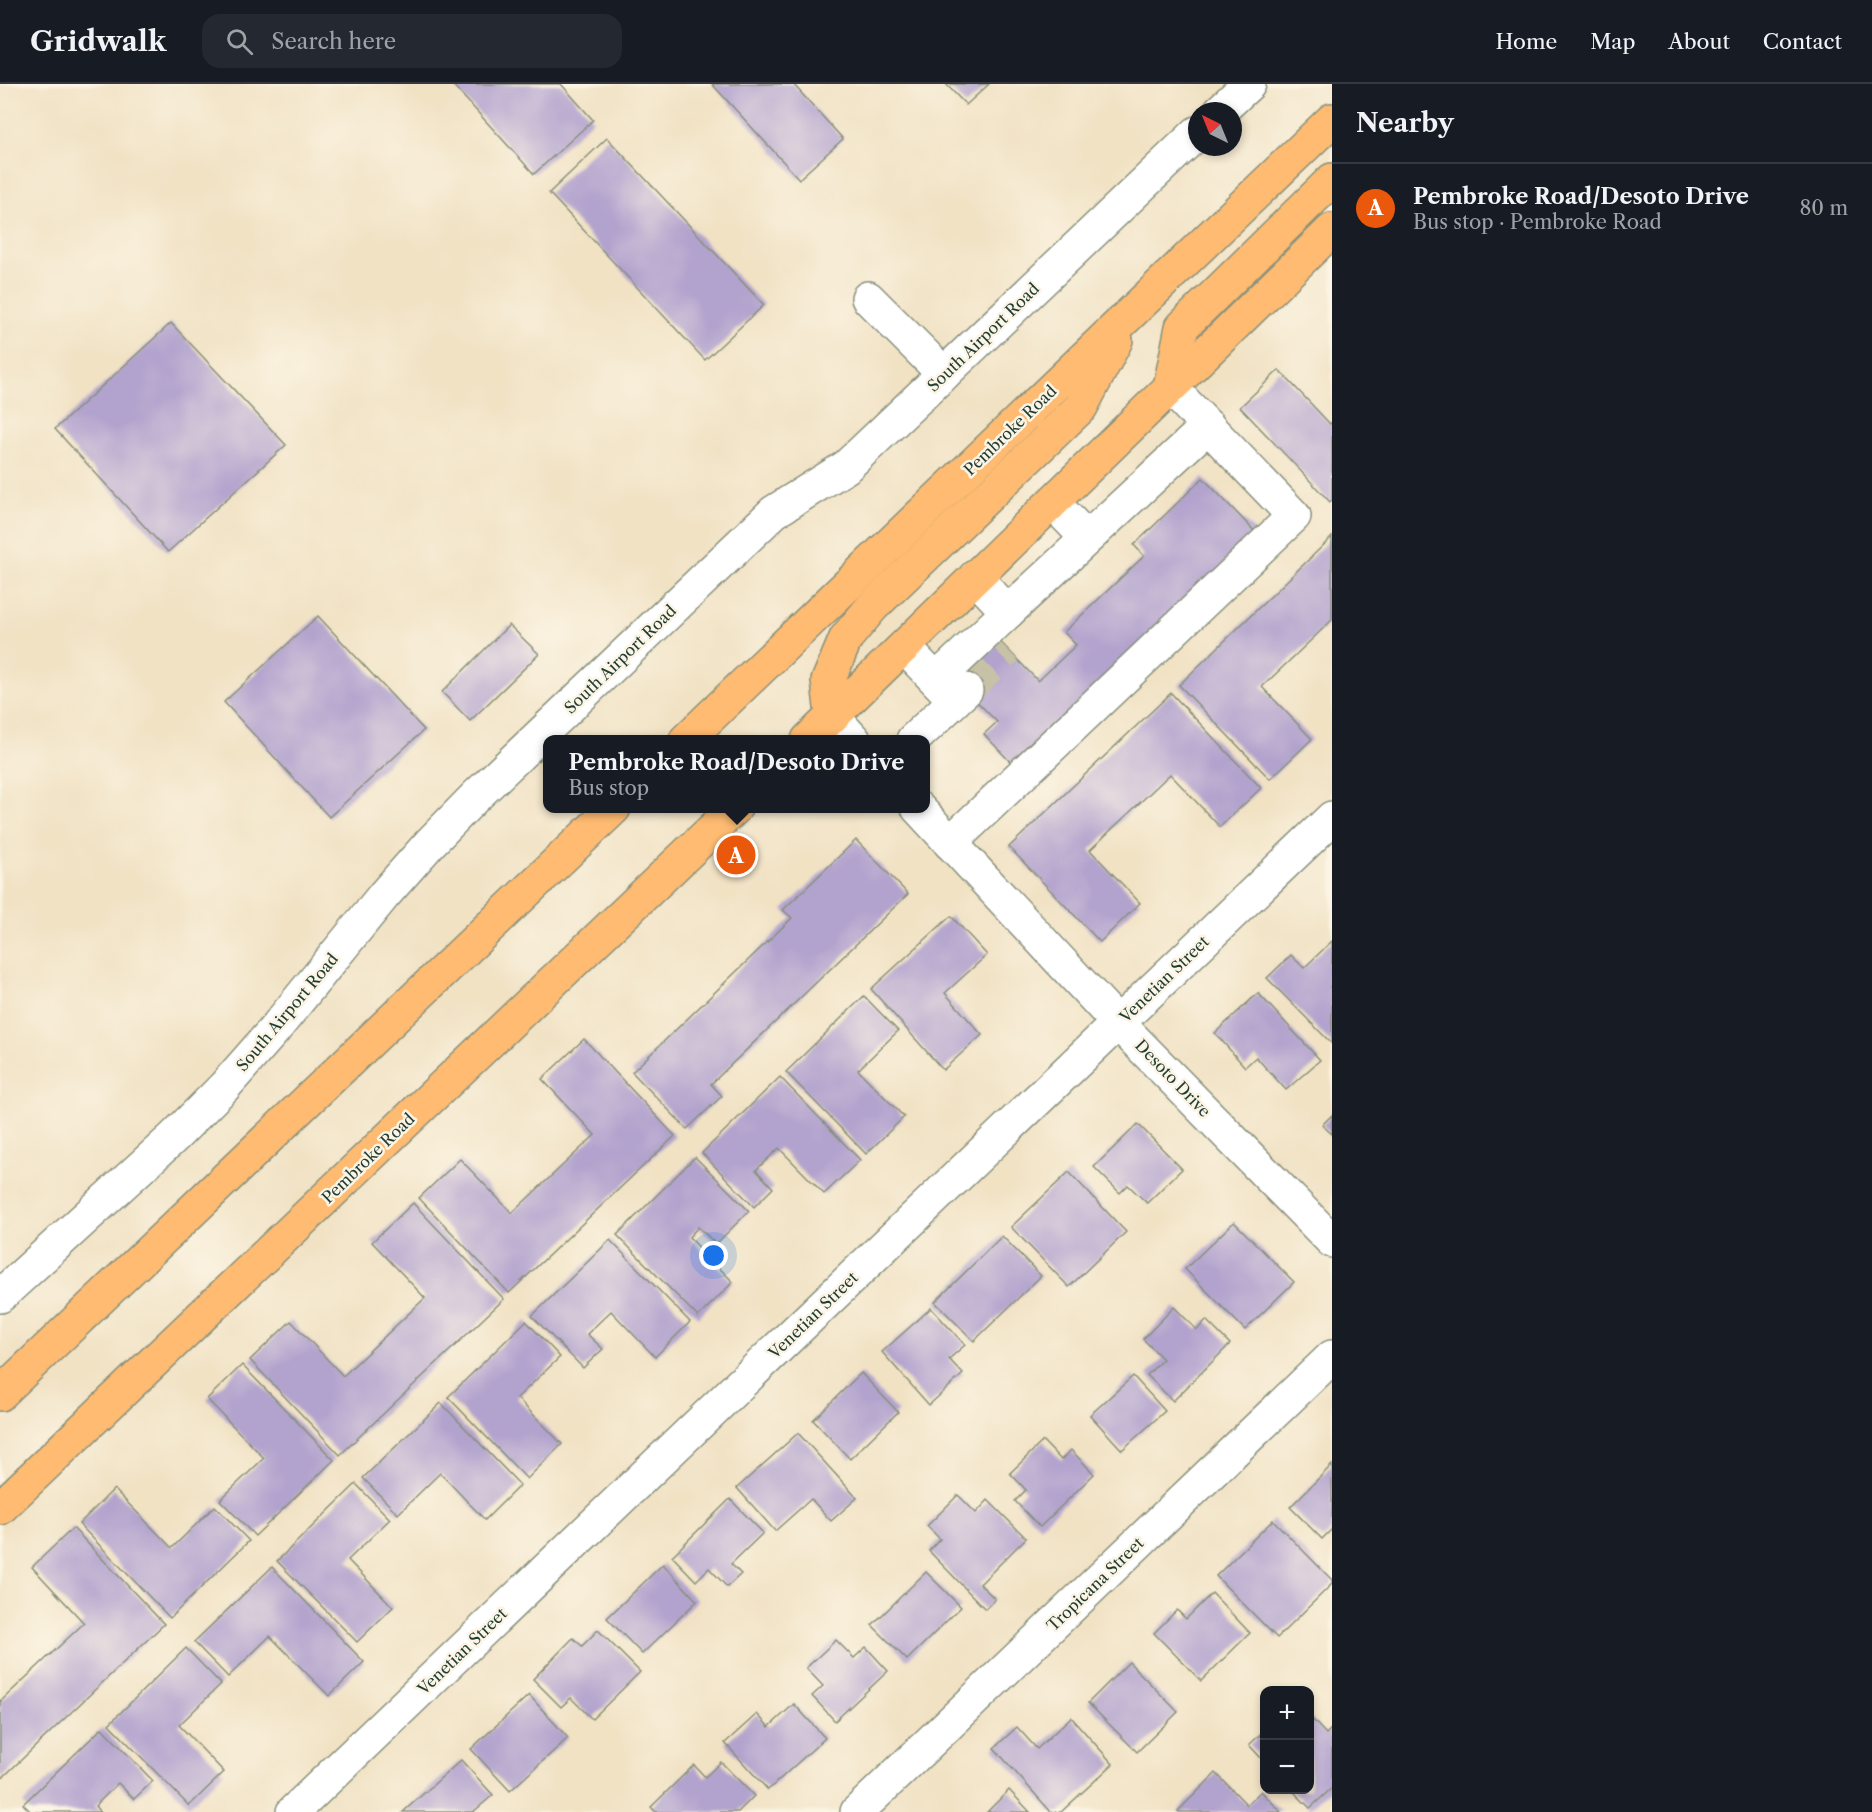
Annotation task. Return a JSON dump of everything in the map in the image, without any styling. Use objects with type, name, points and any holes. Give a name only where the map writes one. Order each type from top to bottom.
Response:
[{"type":"main road","name":"Pembroke Road","points":[[691,735],[1332,120]]},
{"type":"main road","points":[[1170,387],[1182,327],[1332,180]]},
{"type":"main road","points":[[823,735],[843,728],[904,646],[1332,230]]},
{"type":"main road","points":[[843,728],[828,681],[846,638],[873,606],[1081,407],[1130,315]]},
{"type":"main road","points":[[0,1394],[609,813]]},
{"type":"main road","name":"Pembroke Road","points":[[0,1508],[730,813]]},
{"type":"street","points":[[1230,102],[1250,84]]},
{"type":"street","name":"South Airport Road","points":[[0,1296],[174,1137],[224,1086],[275,1029],[384,895],[431,842],[476,797],[774,512],[846,467],[1188,142]]},
{"type":"street","points":[[868,298],[944,374]]},
{"type":"street","points":[[950,843],[1294,516],[1170,387]]},
{"type":"street","points":[[917,735],[1008,612],[1208,426]]},
{"type":"street","points":[[1053,503],[1087,538]]},
{"type":"street","points":[[975,577],[1008,612],[1007,649]]},
{"type":"street","points":[[904,646],[952,690]]},
{"type":"street","name":"Desoto Drive","points":[[923,813],[1118,1023],[1332,1240]]},
{"type":"street","name":"Venetian Street","points":[[293,1812],[1332,818]]},
{"type":"street","name":"Tropicana Street","points":[[857,1812],[1332,1356]]},
{"type":"building","points":[[452,84],[561,84],[593,120],[534,174]]},
{"type":"building","points":[[712,84],[793,84],[843,139],[799,179]]},
{"type":"building","points":[[946,84],[989,84],[966,105]]},
{"type":"building","points":[[607,138],[764,305],[705,360],[549,193]]},
{"type":"building","points":[[171,323],[286,445],[168,552],[55,429]]},
{"type":"building","points":[[1279,370],[1330,424],[1332,422],[1332,500],[1330,502],[1240,407]]},
{"type":"building","points":[[1203,478],[1261,538],[1018,770],[984,734],[997,722],[950,674],[992,633],[1038,681],[1076,645],[1064,632],[1144,556],[1134,545]]},
{"type":"building","points":[[1332,537],[1332,620],[1262,687],[1312,739],[1270,779],[1179,685]]},
{"type":"building","points":[[318,616],[424,730],[329,817],[224,702]]},
{"type":"building","points":[[509,625],[539,654],[470,721],[442,692]]},
{"type":"building","points":[[1171,693],[1261,788],[1220,827],[1170,774],[1090,850],[1140,903],[1100,942],[1009,847]]},
{"type":"building","points":[[856,840],[908,894],[711,1084],[722,1096],[687,1129],[632,1072],[792,918],[783,910]]},
{"type":"building","points":[[951,916],[987,955],[945,993],[982,1035],[943,1070],[871,989]]},
{"type":"building","points":[[1332,941],[1332,985],[1330,987],[1332,989],[1332,1044],[1267,978],[1291,955],[1304,968]]},
{"type":"building","points":[[1258,993],[1320,1060],[1286,1090],[1256,1057],[1245,1067],[1215,1033]]},
{"type":"building","points":[[864,996],[898,1031],[858,1070],[904,1117],[866,1154],[786,1072]]},
{"type":"building","points":[[584,1039],[675,1136],[509,1293],[419,1198],[460,1159],[512,1213],[595,1135],[542,1079]]},
{"type":"building","points":[[780,1077],[860,1160],[824,1194],[779,1148],[756,1170],[773,1188],[754,1207],[702,1153]]},
{"type":"building","points":[[1332,1115],[1332,1134],[1322,1125]]},
{"type":"building","points":[[1138,1124],[1182,1169],[1147,1203],[1128,1185],[1120,1193],[1094,1167]]},
{"type":"building","points":[[695,1157],[749,1211],[716,1244],[698,1227],[689,1237],[733,1282],[698,1317],[617,1235]]},
{"type":"building","points":[[1069,1172],[1126,1232],[1069,1287],[1011,1227]]},
{"type":"building","points":[[413,1203],[504,1299],[340,1455],[250,1360],[291,1321],[343,1376],[425,1298],[372,1242]]},
{"type":"building","points":[[1234,1222],[1294,1282],[1245,1330],[1185,1269]]},
{"type":"building","points":[[1002,1236],[1041,1276],[974,1341],[935,1302]]},
{"type":"building","points":[[610,1240],[690,1322],[655,1357],[611,1311],[587,1334],[603,1349],[583,1368],[532,1316]]},
{"type":"building","points":[[1174,1307],[1197,1330],[1206,1320],[1230,1344],[1173,1401],[1147,1375],[1163,1359],[1143,1339]]},
{"type":"building","points":[[931,1308],[965,1345],[949,1359],[963,1374],[929,1405],[882,1352]]},
{"type":"building","points":[[526,1321],[560,1357],[517,1398],[562,1444],[527,1479],[448,1397]]},
{"type":"building","points":[[242,1365],[334,1460],[255,1536],[220,1500],[264,1458],[207,1399]]},
{"type":"building","points":[[861,1373],[898,1412],[850,1459],[813,1420]]},
{"type":"building","points":[[1133,1376],[1165,1411],[1122,1450],[1090,1415]]},
{"type":"building","points":[[441,1403],[520,1485],[485,1520],[440,1473],[398,1514],[363,1478]]},
{"type":"building","points":[[798,1433],[857,1498],[831,1521],[811,1499],[775,1531],[737,1488]]},
{"type":"building","points":[[1043,1441],[1061,1460],[1071,1450],[1094,1474],[1040,1527],[1015,1501],[1026,1490],[1010,1473]]},
{"type":"building","points":[[1332,1465],[1332,1529],[1322,1539],[1290,1507]]},
{"type":"building","points":[[356,1484],[390,1519],[348,1560],[393,1607],[357,1642],[277,1561]]},
{"type":"building","points":[[114,1489],[172,1548],[215,1506],[249,1541],[170,1618],[79,1524]]},
{"type":"building","points":[[958,1495],[976,1513],[988,1500],[1026,1538],[980,1584],[995,1599],[985,1609],[929,1551],[940,1539],[927,1526]]},
{"type":"building","points":[[730,1499],[763,1533],[731,1564],[741,1574],[727,1587],[709,1568],[696,1581],[672,1556]]},
{"type":"building","points":[[1273,1520],[1332,1580],[1332,1584],[1277,1638],[1216,1576]]},
{"type":"building","points":[[73,1528],[164,1624],[0,1780],[0,1700],[84,1623],[32,1567]]},
{"type":"building","points":[[663,1564],[697,1601],[642,1654],[607,1618]]},
{"type":"building","points":[[272,1567],[364,1662],[329,1696],[270,1636],[228,1677],[194,1642]]},
{"type":"building","points":[[926,1572],[961,1607],[907,1660],[872,1625]]},
{"type":"building","points":[[1212,1593],[1250,1633],[1201,1681],[1154,1633],[1177,1610],[1186,1619]]},
{"type":"building","points":[[598,1630],[640,1672],[592,1719],[571,1698],[561,1707],[533,1679],[573,1638],[582,1646]]},
{"type":"building","points":[[836,1640],[854,1658],[866,1647],[888,1671],[835,1721],[812,1696],[823,1686],[806,1668]]},
{"type":"building","points":[[186,1648],[221,1684],[179,1725],[224,1772],[189,1806],[109,1724]]},
{"type":"building","points":[[1129,1662],[1178,1712],[1137,1752],[1088,1703]]},
{"type":"building","points":[[529,1695],[568,1738],[510,1791],[471,1749]]},
{"type":"building","points":[[794,1704],[825,1738],[768,1790],[725,1743],[757,1714],[769,1727]]},
{"type":"building","points":[[1071,1717],[1113,1764],[1061,1812],[1051,1812],[994,1748],[1017,1727],[1037,1749]]},
{"type":"building","points":[[1314,1721],[1326,1734],[1332,1728],[1332,1788],[1310,1808],[1296,1794],[1314,1794]]},
{"type":"building","points":[[102,1728],[153,1781],[134,1799],[118,1783],[95,1806],[100,1812],[31,1812],[23,1804]]},
{"type":"building","points":[[1260,1735],[1260,1757],[1249,1745]]},
{"type":"building","points":[[461,1760],[493,1795],[473,1812],[403,1812]]},
{"type":"building","points":[[721,1762],[754,1796],[738,1812],[656,1812],[651,1807],[694,1765],[705,1777]]},
{"type":"building","points":[[1216,1773],[1247,1805],[1260,1792],[1281,1812],[1179,1812]]},
{"type":"building","points":[[1009,1790],[1030,1812],[987,1812]]},
{"type":"tunnel","points":[[966,690],[1007,649]]},
{"type":"place","name":"Pembroke Road/Desoto Drive","points":[[736,855]]}]
